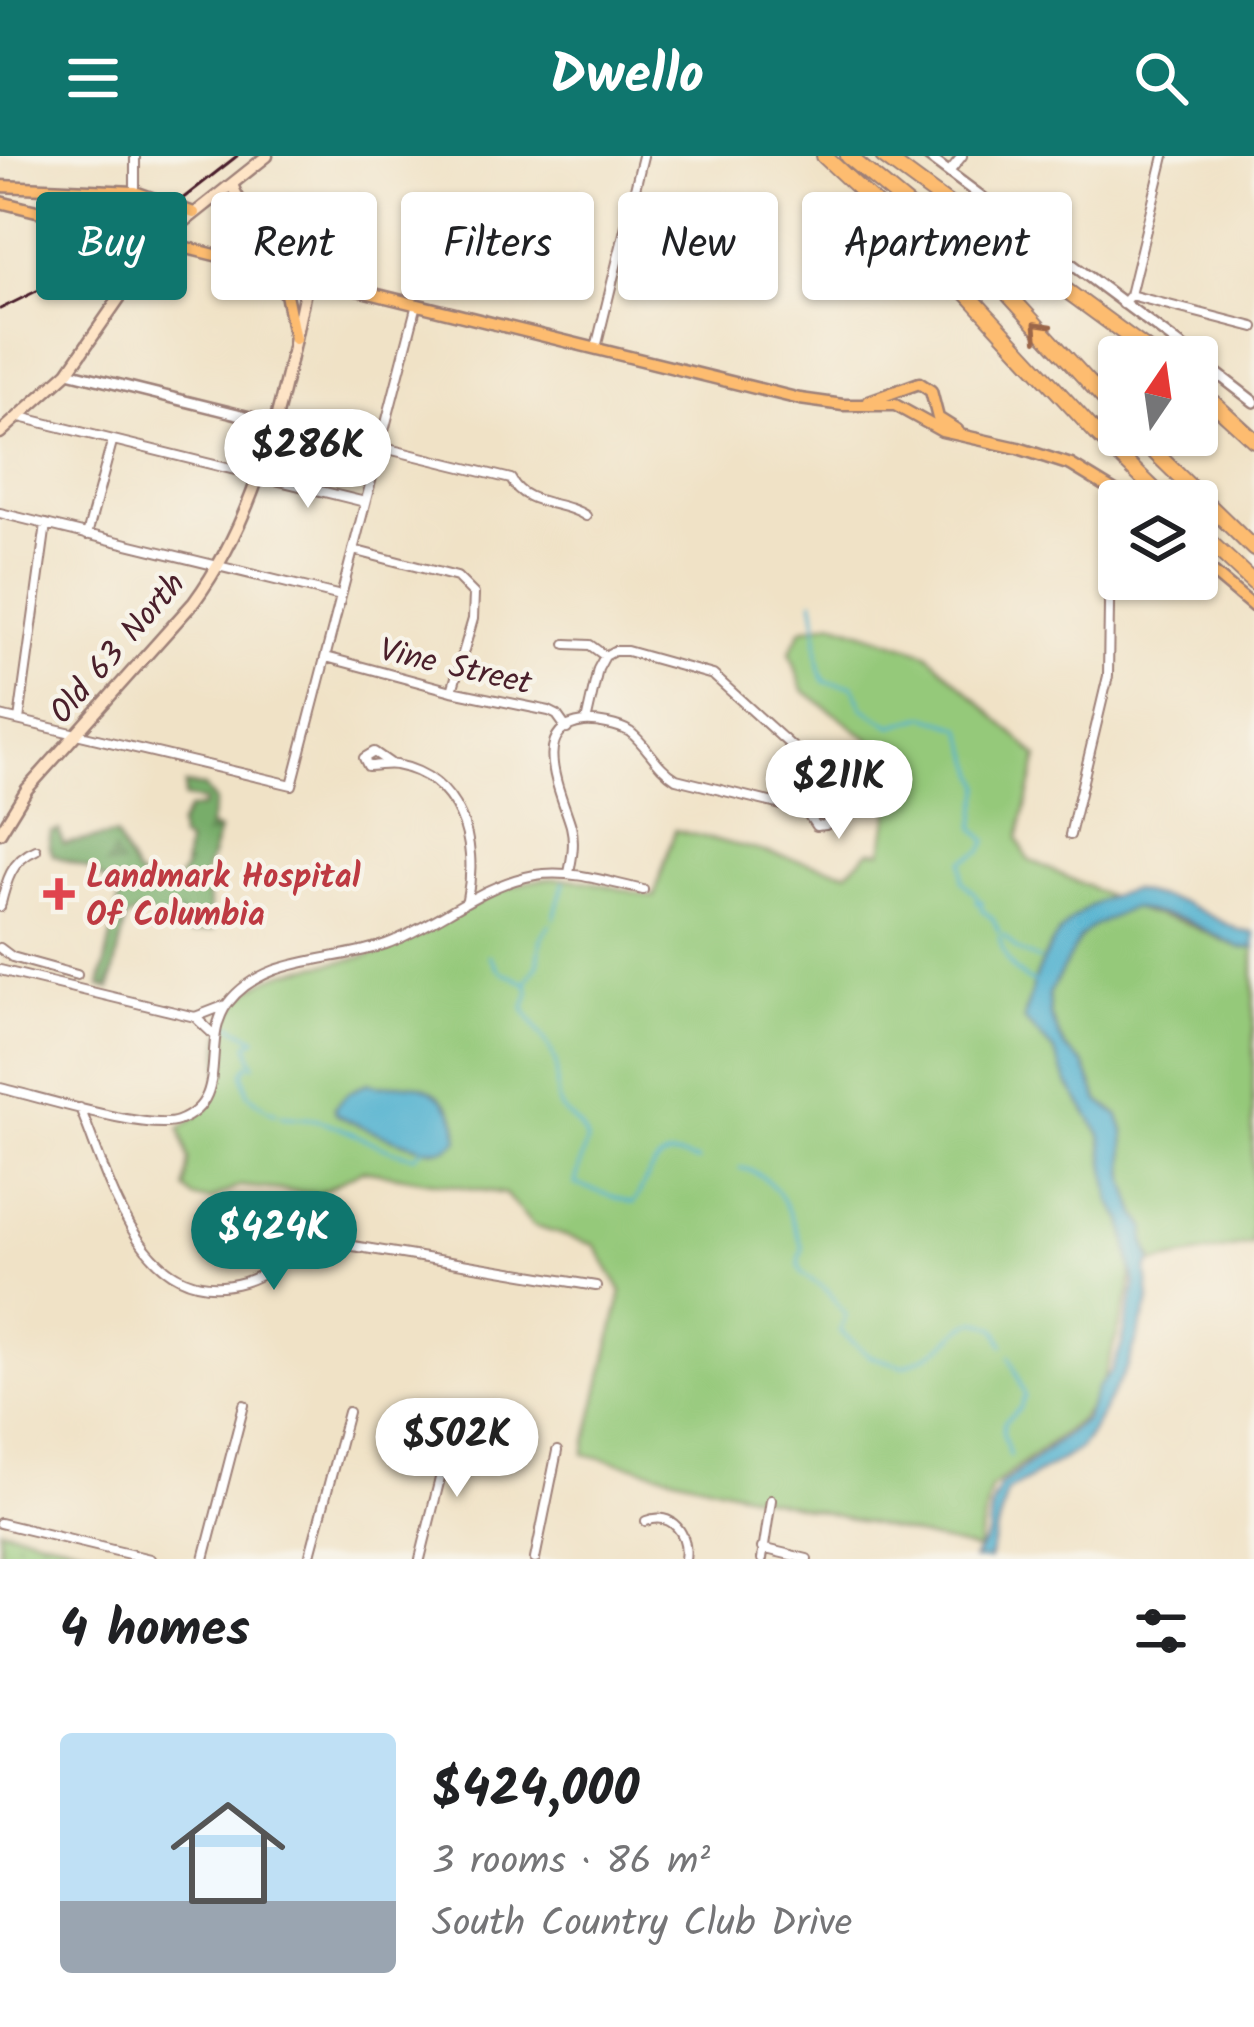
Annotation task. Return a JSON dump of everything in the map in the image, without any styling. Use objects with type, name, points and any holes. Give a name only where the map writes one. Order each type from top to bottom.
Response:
[{"type":"highway","points":[[824,156],[937,261],[1144,480]]},
{"type":"highway","points":[[848,156],[984,268],[1098,392]]},
{"type":"highway","points":[[883,156],[1128,336]]},
{"type":"highway","points":[[1218,407],[1254,440]]},
{"type":"highway","points":[[1159,456],[1254,549]]},
{"type":"highway","points":[[1218,550],[1254,583]]},
{"type":"main road","points":[[0,433],[68,372],[154,248],[267,156]]},
{"type":"main road","points":[[232,184],[236,192]]},
{"type":"main road","points":[[0,186],[135,192]]},
{"type":"main road","points":[[0,202],[211,252]]},
{"type":"main road","points":[[187,211],[194,213]]},
{"type":"main road","points":[[377,293],[800,399],[902,407],[942,431],[1072,465],[1098,483]]},
{"type":"main road","points":[[287,300],[295,339]]},
{"type":"main road","name":"Old 63 North","points":[[0,833],[27,789],[194,602],[218,568],[260,478],[303,300]]},
{"type":"main road","points":[[862,403],[911,383],[926,385],[932,405],[914,415]]},
{"type":"main road","points":[[902,407],[905,387]]},
{"type":"main road","points":[[932,405],[938,418],[964,434]]},
{"type":"main road","points":[[1218,577],[1254,608]]},
{"type":"street","points":[[135,156],[135,192]]},
{"type":"street","points":[[596,347],[643,156]]},
{"type":"street","points":[[927,156],[1171,336]]},
{"type":"street","points":[[949,172],[962,156]]},
{"type":"street","points":[[1126,300],[1164,156]]},
{"type":"street","points":[[1126,300],[1254,327]]},
{"type":"street","points":[[0,716],[292,785],[417,303]]},
{"type":"street","points":[[68,372],[274,423]]},
{"type":"street","points":[[1218,374],[1254,403]]},
{"type":"street","points":[[20,417],[365,502]]},
{"type":"street","points":[[87,535],[112,442]]},
{"type":"street","points":[[380,447],[511,479],[522,494],[586,516]]},
{"type":"street","points":[[0,513],[341,596]]},
{"type":"street","points":[[19,721],[46,524]]},
{"type":"street","points":[[353,550],[457,577],[475,594],[473,619],[452,691]]},
{"type":"street","points":[[1070,835],[1108,676],[1109,600]]},
{"type":"street","points":[[566,644],[590,645],[605,656]]},
{"type":"street","points":[[569,873],[572,830],[551,768],[551,754],[555,740],[566,729],[586,722],[620,727],[632,734],[663,771],[676,779],[806,811],[816,826],[826,825],[831,813],[822,799],[818,770],[724,681],[699,670],[614,651],[598,669],[586,722]]},
{"type":"street","name":"Vine Street","points":[[326,657],[548,711],[566,729]]},
{"type":"street","points":[[389,763],[413,769],[441,787],[463,819],[474,867],[466,900]]},
{"type":"street","points":[[806,811],[822,799]]},
{"type":"street","points":[[0,907],[9,872],[36,850]]},
{"type":"street","points":[[195,1017],[227,1004],[255,978],[273,969],[390,943],[466,900],[537,874],[569,873],[643,890]]},
{"type":"street","points":[[0,948],[12,957],[76,975]]},
{"type":"street","points":[[0,970],[195,1017],[213,1034]]},
{"type":"street","points":[[0,1088],[152,1124],[179,1121],[209,1095],[213,1034],[227,1004]]},
{"type":"street","points":[[79,1107],[136,1238],[161,1267],[194,1284],[238,1283],[310,1248],[346,1245],[596,1286]]},
{"type":"street","points":[[204,1559],[244,1405]]},
{"type":"street","points":[[309,1559],[348,1412]]},
{"type":"street","points":[[420,1559],[452,1430]]},
{"type":"street","points":[[535,1559],[557,1451]]},
{"type":"street","points":[[762,1559],[771,1500]]},
{"type":"street","points":[[646,1521],[662,1518],[679,1527],[686,1541],[686,1559]]},
{"type":"street","points":[[0,1523],[151,1559]]},
{"type":"street","points":[[762,1548],[807,1559]]},
{"type":"green space","points":[[833,622],[927,653],[1038,757],[1018,839],[1028,859],[1143,912],[1180,921],[1234,945],[1254,947],[1252,1244],[1153,1263],[1152,1255],[1132,1258],[1130,1292],[1100,1391],[1081,1419],[991,1488],[977,1550],[584,1454],[622,1292],[595,1245],[533,1226],[505,1194],[362,1170],[318,1194],[240,1186],[211,1200],[194,1198],[185,1189],[189,1160],[180,1128],[212,1097],[226,1021],[251,989],[267,980],[380,952],[523,883],[573,880],[654,897],[675,830],[847,872],[869,851],[882,851],[894,786],[870,740],[803,690],[790,652],[802,629]]},
{"type":"green space","points":[[185,785],[204,787],[215,802],[209,827],[219,831],[205,875],[210,910],[205,920],[213,930],[191,934],[142,911],[126,919],[110,989],[100,986],[119,900],[116,889],[89,869],[53,855],[51,832],[59,830],[63,844],[115,835],[136,874],[154,887],[176,883],[184,870],[187,843],[180,839],[179,826],[188,810],[203,807],[204,801],[184,798]]},
{"type":"green space","points":[[0,1528],[129,1559],[0,1559]]},
{"type":"water","points":[[1131,890],[1184,903],[1254,933],[1254,948],[1241,948],[1183,919],[1131,908],[1080,938],[1049,994],[1050,1015],[1065,1048],[1084,1064],[1099,1101],[1119,1116],[1124,1131],[1126,1181],[1146,1228],[1152,1261],[1147,1270],[1150,1300],[1128,1366],[1090,1434],[1079,1449],[1007,1492],[989,1559],[973,1559],[988,1536],[1000,1486],[1085,1420],[1121,1347],[1135,1287],[1123,1220],[1111,1202],[1101,1135],[1054,1051],[1024,1020],[1037,975],[1056,937],[1087,908]]},
{"type":"water","points":[[368,1083],[428,1089],[451,1109],[458,1139],[444,1149],[431,1149],[336,1114],[334,1108],[348,1093]]},
{"type":"waterway","points":[[813,600],[825,682],[853,686],[863,708],[892,726],[926,716],[962,728],[982,786],[974,828],[987,841],[982,851],[962,861],[962,881],[977,896],[977,903],[982,901],[981,909],[999,932]]},
{"type":"waterway","points":[[554,918],[564,882]]},
{"type":"waterway","points":[[550,924],[541,938],[538,964],[527,981],[524,1008],[555,1059],[560,1107],[587,1140],[575,1184],[633,1203],[661,1159],[679,1156],[698,1161]]},
{"type":"waterway","points":[[1003,935],[1017,950],[1039,960]]},
{"type":"waterway","points":[[999,937],[1011,965],[1036,983]]},
{"type":"waterway","points":[[489,956],[499,970],[525,983]]},
{"type":"waterway","points":[[226,1022],[256,1039],[248,1044],[254,1066]]},
{"type":"waterway","points":[[249,1064],[243,1073],[248,1094],[263,1106]]},
{"type":"waterway","points":[[266,1109],[277,1114]]},
{"type":"waterway","points":[[281,1116],[321,1121],[415,1156],[424,1148]]},
{"type":"waterway","points":[[740,1168],[764,1178],[781,1198],[803,1248],[802,1272],[831,1295],[846,1315],[840,1331],[869,1356],[904,1366],[935,1351],[964,1326],[978,1322],[996,1329],[1004,1345]]},
{"type":"waterway","points":[[1010,1356],[1025,1396],[1020,1408],[1004,1422],[1010,1456]]},
{"type":"railway","points":[[0,309],[112,254],[237,156]]},
{"type":"place","name":"Landmark Hospital Of Columbia","points":[[59,894]]}]
